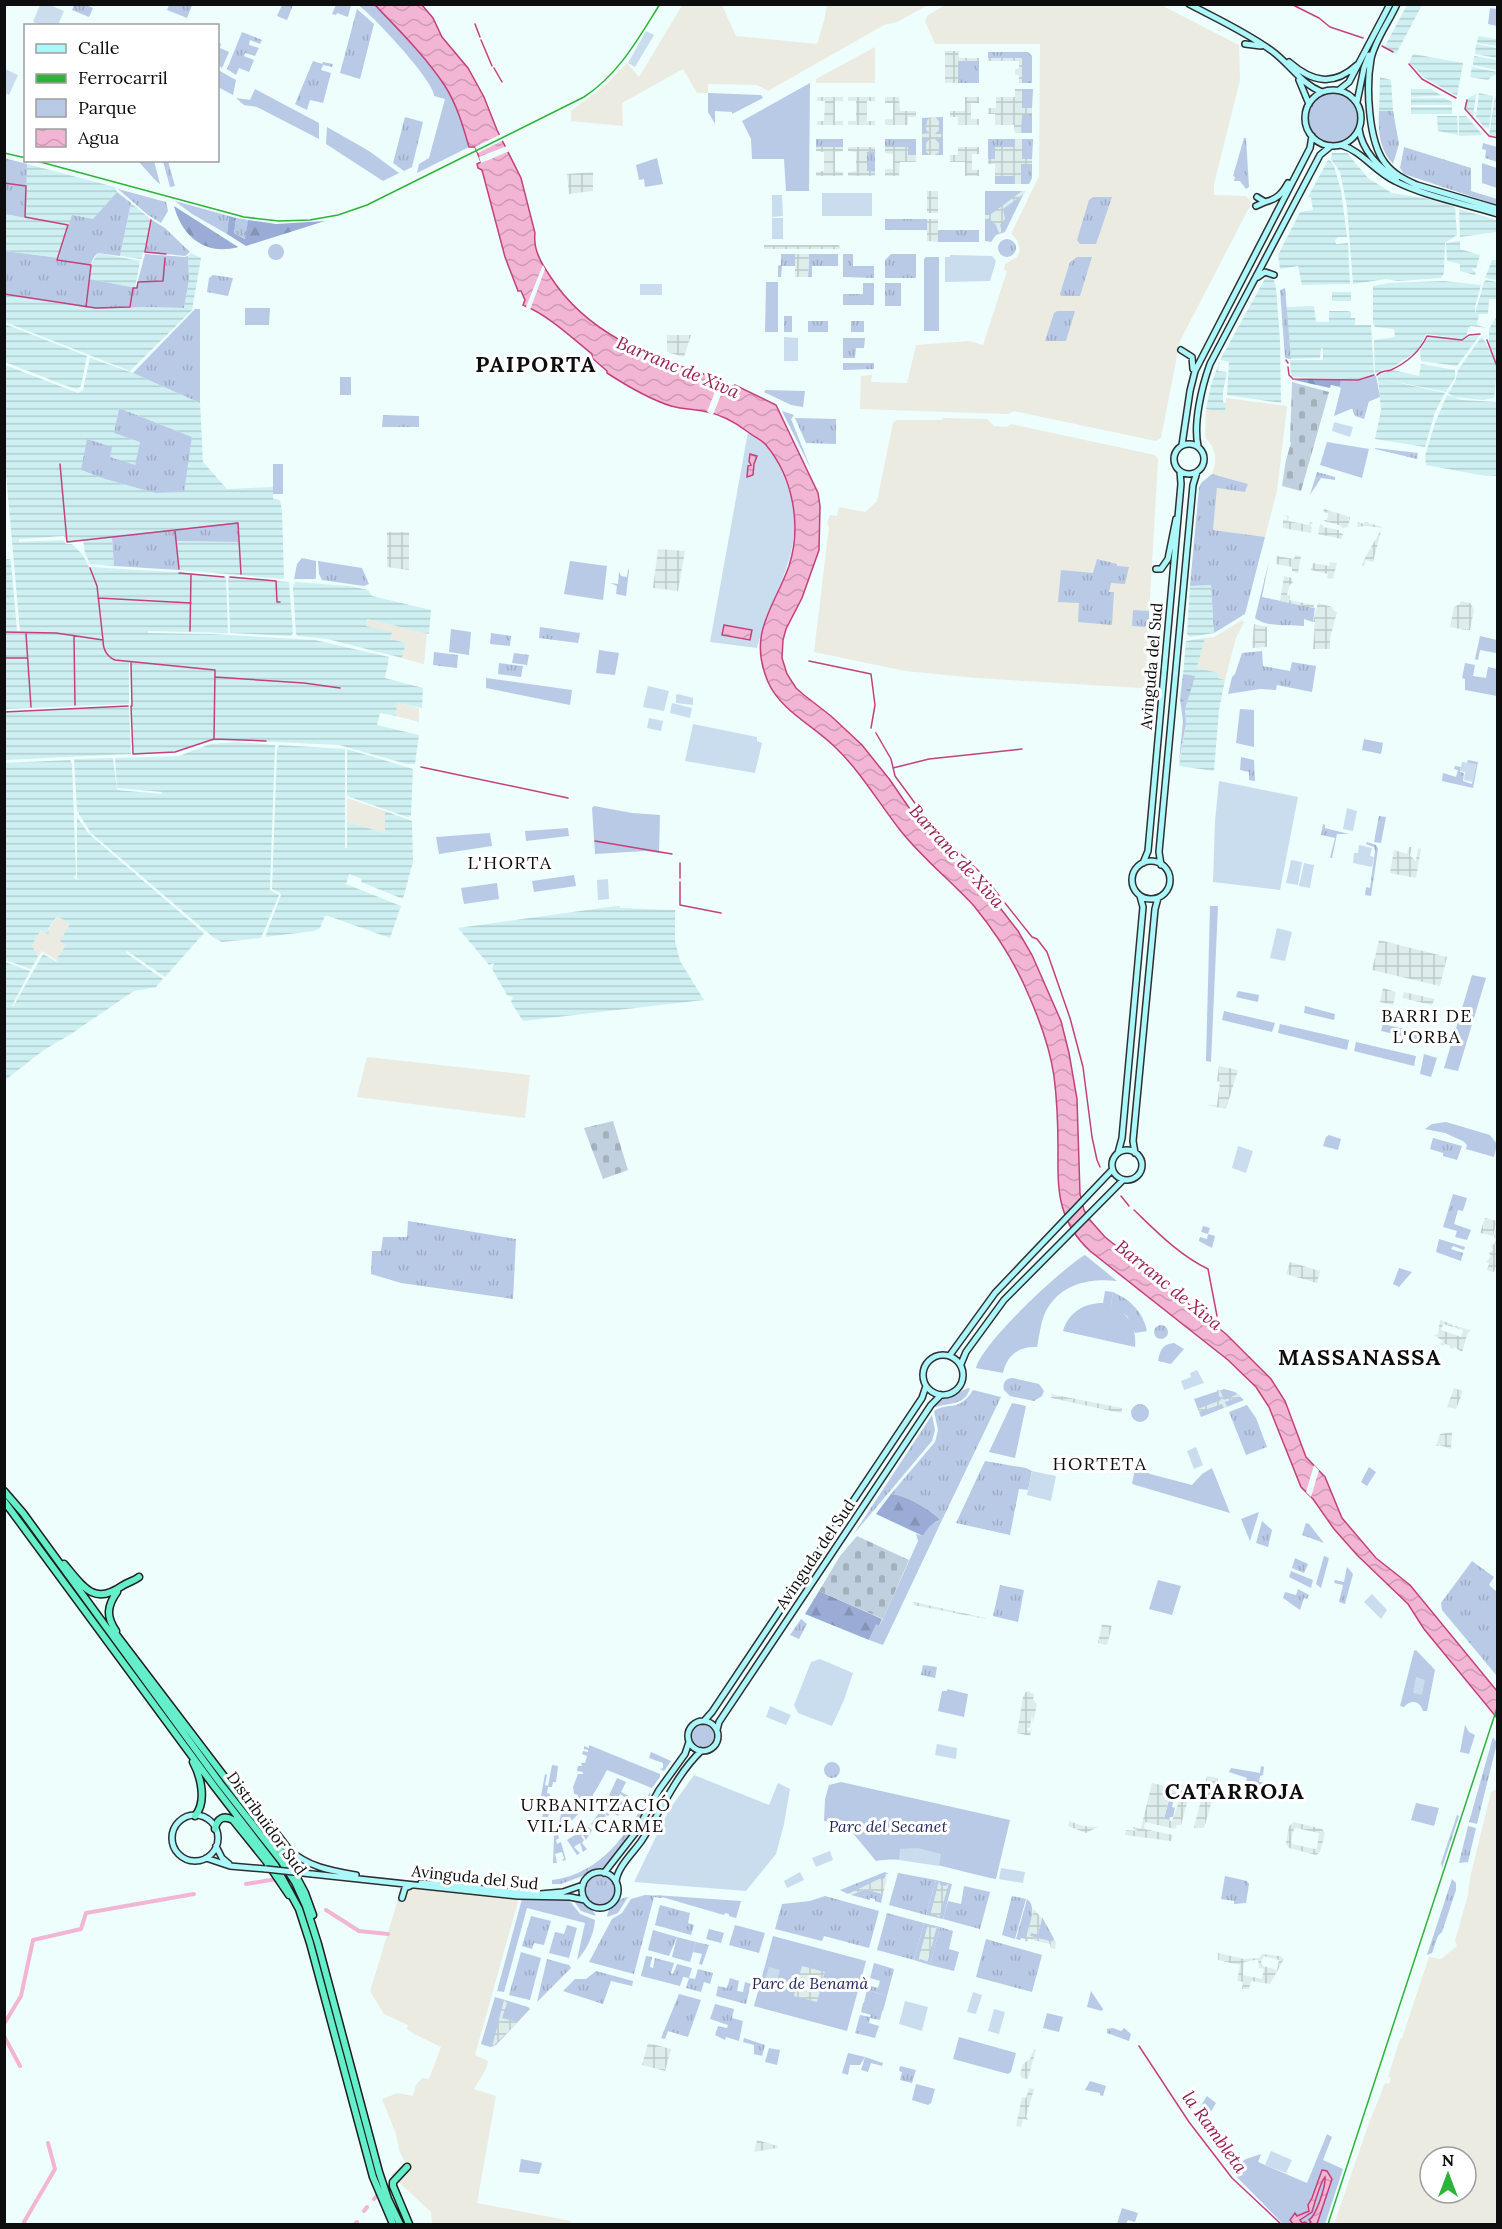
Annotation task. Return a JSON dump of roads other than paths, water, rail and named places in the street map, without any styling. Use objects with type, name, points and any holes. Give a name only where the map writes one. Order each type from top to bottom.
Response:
[{"type":"highway","points":[[4,1487],[26,1510],[122,1642],[294,1870],[310,1904],[319,1936],[318,1944]]},
{"type":"highway","name":"Distribuïdor Sud","points":[[4,1491],[23,1513],[295,1882],[306,1906],[318,1944],[338,2034],[381,2187],[400,2224]]},
{"type":"highway","name":"Distribuïdor Sud","points":[[4,1501],[275,1865],[299,1909],[336,2026]]},
{"type":"highway","points":[[63,1562],[90,1591],[105,1595],[139,1576]]},
{"type":"highway","points":[[126,1584],[140,1586]]},
{"type":"highway","points":[[120,1588],[112,1599],[108,1611],[111,1623],[122,1642]]},
{"type":"highway","points":[[186,1748],[201,1787],[200,1809],[195,1816]]},
{"type":"highway","points":[[214,1764],[266,1824]]},
{"type":"highway","points":[[215,1829],[219,1819],[224,1817],[231,1819],[240,1828],[290,1897],[310,1943]]},
{"type":"highway","points":[[407,2167],[393,2182],[393,2186],[409,2224]]},
{"type":"highway","name":"Distribuïdor Sud","points":[[381,2187],[380,2196],[393,2224]]},
{"type":"main road","points":[[1189,4],[1268,48],[1311,88],[1322,92],[1339,90],[1357,102]]},
{"type":"main road","points":[[1339,90],[1349,82],[1390,4]]},
{"type":"main road","points":[[1293,70],[1309,104],[1305,121],[1312,136],[1331,146],[1350,141],[1359,129],[1362,120],[1357,102],[1364,68],[1396,4]]},
{"type":"main road","points":[[1396,4],[1371,59],[1369,85],[1371,116],[1377,148],[1385,163],[1402,178],[1419,186]]},
{"type":"main road","points":[[1245,44],[1268,48]]},
{"type":"main road","points":[[1279,57],[1286,59],[1304,74],[1316,79],[1329,80],[1344,75],[1360,61]]},
{"type":"main road","points":[[1309,104],[1322,92]]},
{"type":"main road","points":[[1359,129],[1362,140],[1382,169],[1399,179],[1497,212]]},
{"type":"main road","points":[[1191,383],[1206,347],[1310,148],[1312,136]]},
{"type":"main road","points":[[1341,145],[1356,152],[1381,173],[1400,184],[1497,212]]},
{"type":"main road","points":[[1181,350],[1191,355],[1194,361],[1182,445],[1174,457],[1175,465],[1180,471],[1188,474],[1197,472],[1204,462],[1197,436],[1200,400],[1206,375],[1320,155],[1331,146]]},
{"type":"main road","points":[[1256,206],[1281,195],[1304,160]]},
{"type":"main road","points":[[1257,197],[1265,202]]},
{"type":"main road","points":[[1253,282],[1262,273],[1274,275]]},
{"type":"main road","points":[[1182,445],[1198,446]]},
{"type":"main road","name":"Avinguda del Sud","points":[[1143,863],[1148,851],[1179,512],[1180,471]]},
{"type":"main road","name":"Avinguda del Sud","points":[[1161,865],[1160,840],[1193,483],[1197,472]]},
{"type":"main road","points":[[1156,566],[1165,565],[1179,512]]},
{"type":"main road","points":[[1140,896],[1149,899],[1166,892],[1170,881],[1167,870],[1152,862],[1143,863],[1135,870],[1132,879],[1143,907],[1122,1138],[1118,1153],[1112,1161],[1112,1170],[1118,1178],[1123,1180],[1132,1180],[1140,1173],[1142,1164],[1135,1153],[1133,1140],[1158,897]]},
{"type":"main road","points":[[1118,1153],[1127,1150],[1135,1153]]},
{"type":"main road","points":[[950,1355],[994,1293],[1112,1170]]},
{"type":"main road","points":[[961,1364],[966,1352],[1004,1300],[1123,1180]]},
{"type":"main road","points":[[939,1355],[950,1355],[961,1364],[964,1372],[961,1386],[952,1394],[941,1395],[926,1386],[923,1373],[929,1360],[939,1355]]},
{"type":"main road","name":"Avinguda del Sud","points":[[704,1721],[915,1408],[926,1386]]},
{"type":"main road","name":"Avinguda del Sud","points":[[717,1730],[719,1722],[931,1405],[941,1395]]},
{"type":"main road","points":[[604,1873],[636,1832],[659,1790],[685,1754],[691,1726],[704,1721],[712,1724],[717,1730],[716,1744],[710,1750],[701,1751],[689,1742]]},
{"type":"main road","points":[[616,1882],[604,1873],[590,1875],[582,1890],[585,1900],[593,1907],[609,1906],[617,1896],[616,1882],[619,1872],[643,1838],[674,1786],[701,1751]]},
{"type":"main road","points":[[216,1846],[206,1858],[197,1861],[186,1859],[176,1851],[172,1842],[176,1826],[186,1817],[205,1818],[215,1829],[218,1853],[225,1861],[239,1867]]},
{"type":"main road","points":[[266,1824],[291,1850],[312,1864],[331,1870],[384,1879]]},
{"type":"main road","name":"Avinguda del Sud","points":[[206,1858],[239,1867],[530,1897],[585,1900]]},
{"type":"main road","name":"Avinguda del Sud","points":[[363,1879],[540,1894],[563,1892],[583,1885]]},
{"type":"main road","points":[[402,1898],[406,1887],[427,1887]]},
{"type":"water","name":"Barranc de Xiva","points":[[375,5],[422,5],[433,18],[442,37],[468,68],[484,97],[497,130],[521,178],[535,233],[536,250],[541,261],[565,296],[582,313],[600,328],[641,351],[710,376],[713,383],[727,388],[735,385],[776,405],[818,493],[820,506],[819,550],[802,598],[786,629],[783,640],[782,658],[787,674],[796,688],[862,745],[916,818],[994,900],[1018,931],[1032,955],[1061,1021],[1069,1053],[1077,1099],[1080,1194],[1084,1210],[1090,1220],[1105,1237],[1226,1334],[1271,1379],[1285,1401],[1306,1457],[1325,1477],[1342,1518],[1376,1558],[1410,1585],[1497,1691],[1497,1718],[1424,1629],[1408,1604],[1357,1555],[1301,1487],[1269,1407],[1256,1387],[1228,1360],[1090,1251],[1074,1232],[1061,1202],[1058,1179],[1057,1103],[1050,1056],[1033,1006],[1012,961],[974,906],[909,840],[844,757],[826,739],[789,710],[768,682],[762,665],[761,635],[770,608],[789,566],[795,535],[792,502],[783,472],[766,445],[738,425],[709,412],[671,406],[622,383],[607,373],[592,358],[592,354],[559,327],[523,305],[525,300],[521,291],[518,291],[505,257],[482,170],[478,168],[477,164],[481,162],[475,147],[469,147],[453,101],[445,86],[412,44]]},
{"type":"water","points":[[750,454],[757,456],[753,475],[747,477],[748,466],[751,465]]},
{"type":"water","points":[[724,625],[752,630],[750,640],[722,635]]},
{"type":"water","points":[[1322,2170],[1327,2171],[1332,2179],[1317,2224],[1309,2224],[1311,2222],[1309,2220],[1315,2213],[1320,2200],[1325,2177],[1312,2212],[1300,2220],[1308,2224],[1293,2224],[1290,2220],[1295,2213],[1297,2216],[1309,2211],[1308,2205]]},
{"type":"waterway","points":[[1291,4],[1319,18],[1330,27],[1363,38]]},
{"type":"waterway","points":[[475,24],[480,37]]},
{"type":"waterway","points":[[481,40],[492,66]]},
{"type":"waterway","points":[[1382,46],[1393,52]]},
{"type":"waterway","points":[[1409,64],[1422,79],[1456,98]]},
{"type":"waterway","points":[[494,68],[502,82]]},
{"type":"waterway","points":[[1467,100],[1465,109],[1489,136],[1498,138]]},
{"type":"waterway","points":[[4,183],[26,186],[25,217],[68,225],[57,260],[91,265],[86,307]]},
{"type":"waterway","points":[[151,220],[145,252],[166,254]]},
{"type":"waterway","points":[[4,294],[96,308],[130,307],[133,288],[137,288],[138,282],[163,281],[165,258]]},
{"type":"waterway","points":[[1377,375],[1402,364],[1421,347],[1427,336],[1462,340],[1469,335],[1480,334]]},
{"type":"waterway","points":[[1487,340],[1498,369]]},
{"type":"waterway","points":[[1288,367],[1289,375],[1293,379],[1358,380],[1374,375]]},
{"type":"waterway","points":[[60,464],[67,542],[238,523],[241,574]]},
{"type":"waterway","points":[[175,531],[179,569]]},
{"type":"waterway","points":[[90,568],[97,586],[103,640]]},
{"type":"waterway","points":[[179,573],[224,577]]},
{"type":"waterway","points":[[190,631],[191,575]]},
{"type":"waterway","points":[[230,577],[276,581],[277,602],[280,602]]},
{"type":"waterway","points":[[98,598],[191,603]]},
{"type":"waterway","points":[[4,632],[56,633],[103,640],[106,652],[115,660],[215,670],[214,739],[266,741]]},
{"type":"waterway","points":[[26,634],[31,707]]},
{"type":"waterway","points":[[74,637],[75,705]]},
{"type":"waterway","points":[[4,658],[27,658]]},
{"type":"waterway","points":[[809,661],[871,674],[875,705],[871,728]]},
{"type":"waterway","points":[[131,663],[132,706]]},
{"type":"waterway","points":[[215,677],[304,683],[340,688]]},
{"type":"waterway","points":[[4,712],[128,706]]},
{"type":"waterway","points":[[131,706],[133,754],[175,752],[214,739]]},
{"type":"waterway","name":"Barranc de Xiva","points":[[876,733],[891,759],[895,776],[935,830],[940,831]]},
{"type":"waterway","points":[[893,768],[929,759],[1022,749]]},
{"type":"waterway","points":[[421,767],[568,798]]},
{"type":"waterway","points":[[595,841],[672,854]]},
{"type":"waterway","name":"Barranc de Xiva","points":[[952,846],[982,874],[1032,937],[1037,939],[1047,952],[1070,1018],[1083,1067],[1092,1137],[1100,1167]]},
{"type":"waterway","points":[[680,863],[680,878]]},
{"type":"waterway","points":[[680,882],[680,905],[721,913]]},
{"type":"waterway","points":[[1121,1196],[1129,1206]]},
{"type":"waterway","name":"Barranc de Xiva","points":[[1134,1210],[1178,1250],[1208,1269],[1217,1316]]},
{"type":"waterway","points":[[246,1884],[277,1879]]},
{"type":"waterway","points":[[4,2024],[21,1996],[33,1940],[81,1929],[86,1913],[194,1894]]},
{"type":"waterway","points":[[326,1910],[359,1931],[388,1934]]},
{"type":"waterway","points":[[4,2036],[20,2066]]},
{"type":"waterway","name":"la Rambleta","points":[[1139,2046],[1189,2122],[1232,2178],[1281,2224]]},
{"type":"waterway","points":[[25,2224],[24,2222],[55,2169],[48,2143]]},
{"type":"waterway","points":[[374,2199],[387,2185]]},
{"type":"waterway","points":[[364,2211],[367,2207]]},
{"type":"railway","points":[[40,162],[244,217],[279,221],[310,220],[338,215],[367,205],[584,97],[618,67],[660,4]]},
{"type":"railway","points":[[4,153],[24,158]]},
{"type":"railway","points":[[1328,2224],[1498,1705]]},
{"type":"district","name":"PAIPORTA","points":[[536,364]]},
{"type":"district","name":"L'HORTA","points":[[510,862]]},
{"type":"district","name":"BARRI DE L'ORBA","points":[[1427,1025]]},
{"type":"district","name":"MASSANASSA","points":[[1360,1357]]},
{"type":"district","name":"HORTETA","points":[[1100,1463]]},
{"type":"district","name":"CATARROJA","points":[[1235,1791]]},
{"type":"district","name":"URBANITZACIÓ VIL·LA CARME","points":[[596,1814]]},
{"type":"park label","name":"Parc del Secanet","points":[[888,1826]]},
{"type":"park label","name":"Parc de Benamà","points":[[810,1983]]}]
